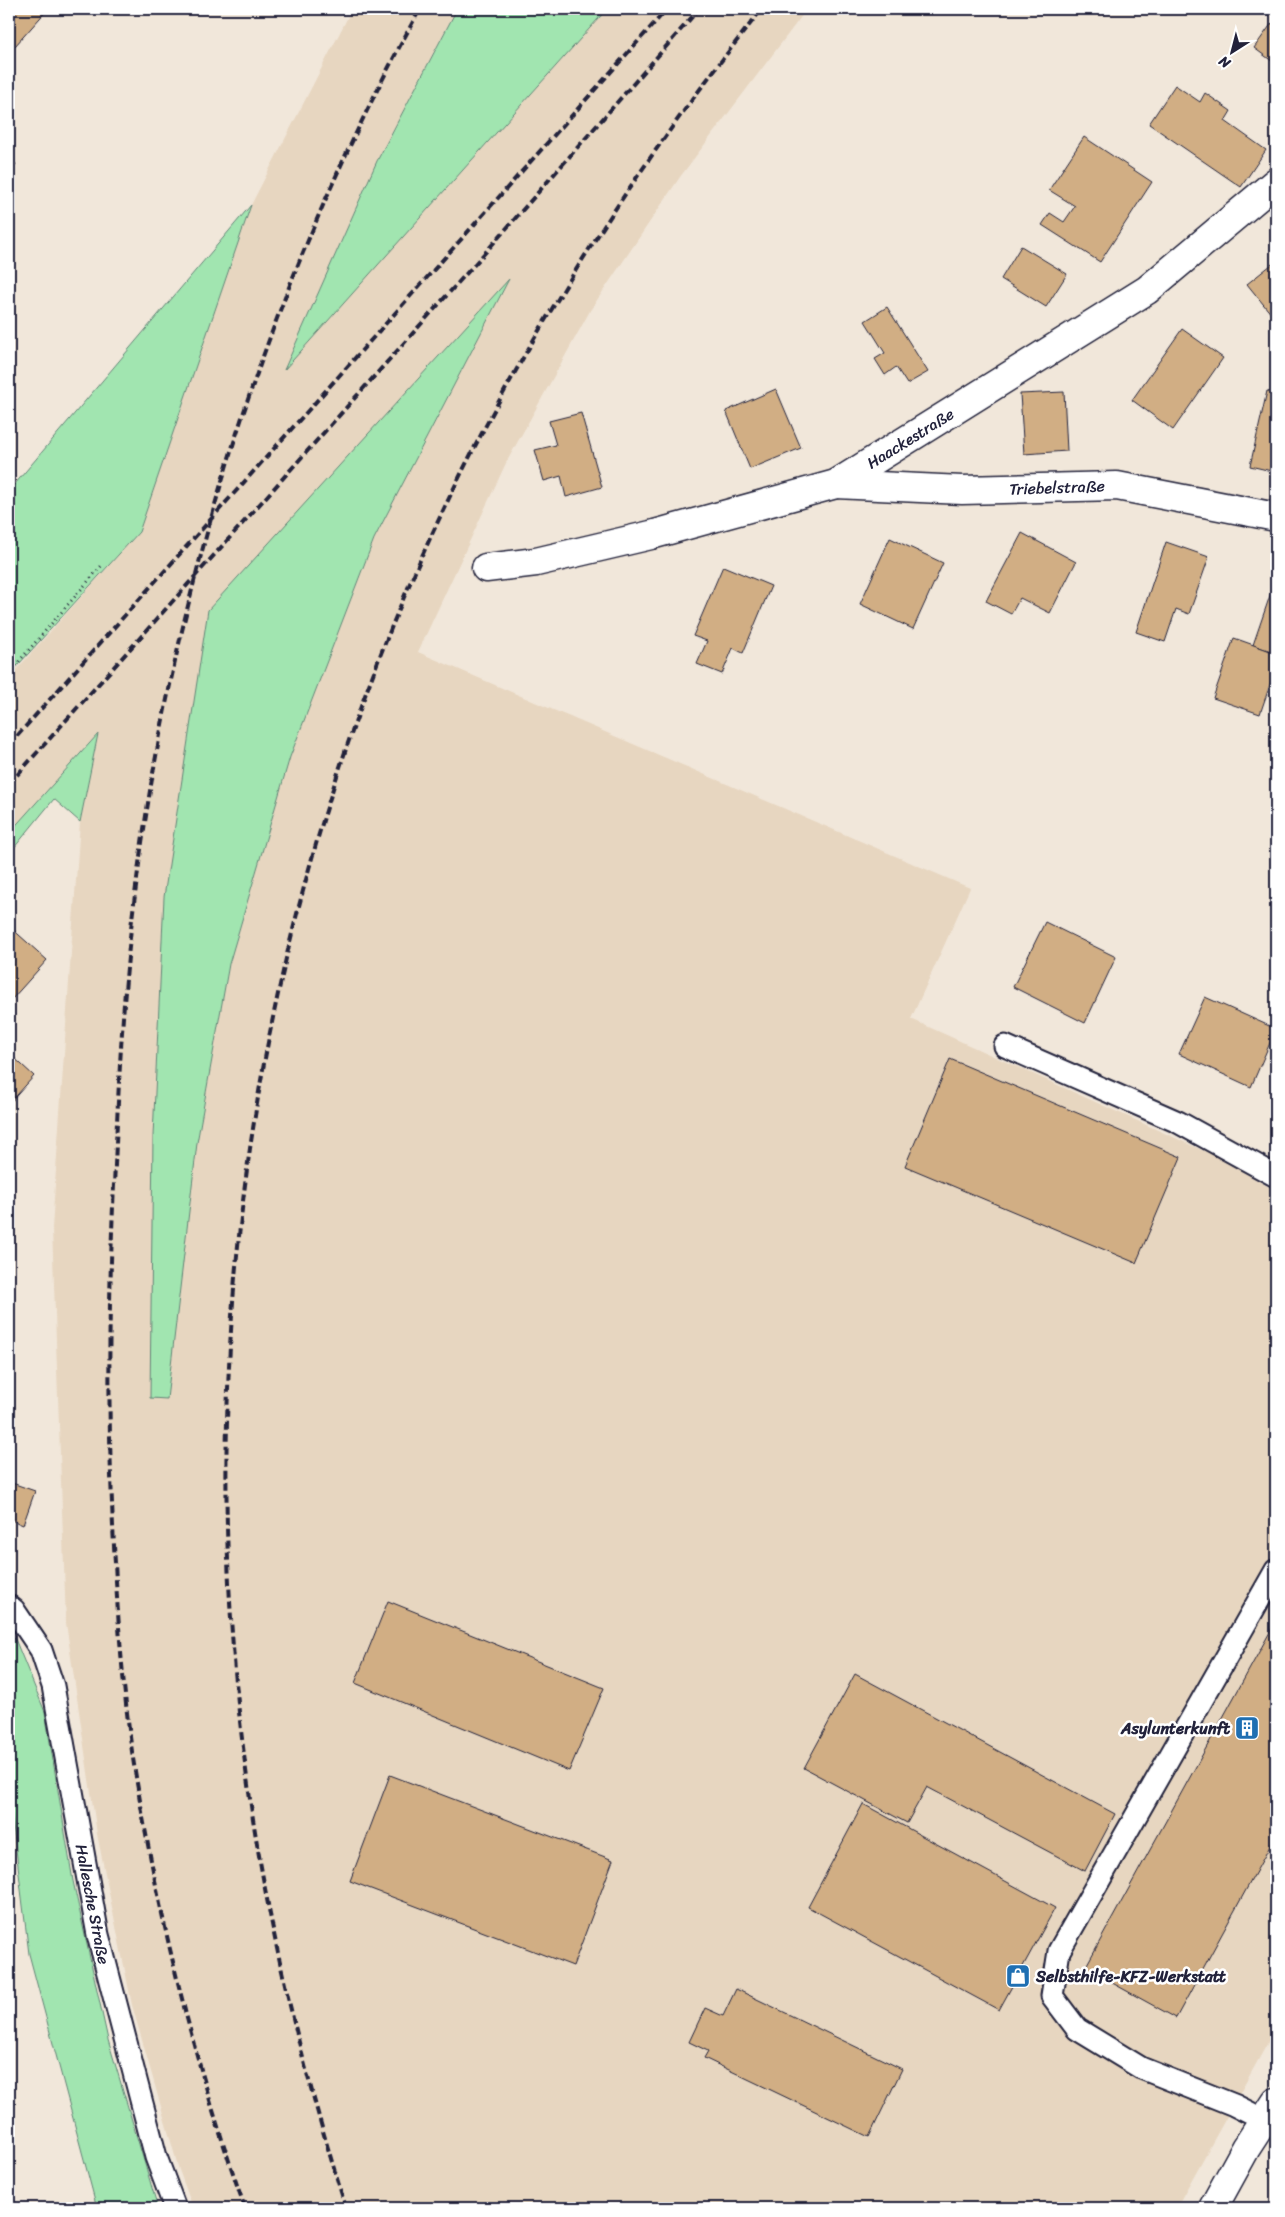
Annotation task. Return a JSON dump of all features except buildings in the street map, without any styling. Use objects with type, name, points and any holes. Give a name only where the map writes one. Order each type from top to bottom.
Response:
[{"type":"street","name":"Haackestraße","points":[[486,568],[536,562],[651,535],[836,484],[1147,290],[1276,182]]},
{"type":"street","name":"Triebelstraße","points":[[836,484],[962,490],[1117,486],[1276,518]]},
{"type":"street","points":[[1213,2208],[1246,2148],[1270,2111]]},
{"type":"lane","points":[[1005,1046],[1178,1122],[1276,1176]]},
{"type":"lane","points":[[1270,2111],[1234,2105],[1141,2068],[1077,2029],[1052,1996],[1059,1952],[1276,1570]]},
{"type":"lane","name":"Hallesche Straße","points":[[9,1606],[14,1610],[41,1650],[53,1686],[98,1935],[156,2157],[175,2208]]},
{"type":"path","points":[[9,672],[103,564]]},
{"type":"shaded area","points":[[352,9],[457,9],[377,161],[285,368],[607,9],[807,9],[680,177],[591,309],[506,463],[418,652],[970,888],[911,1019],[1213,1155],[1276,1191],[1276,2028],[1176,2208],[193,2208],[179,2170],[132,2005],[97,1834],[66,1623],[52,1228],[80,822],[97,735],[9,833],[9,678],[139,532],[251,205]],"holes":[[[508,281],[374,539],[290,757],[229,964],[197,1143],[153,1136],[164,897]]]},
{"type":"green space","points":[[457,9],[607,9],[284,370],[377,161]]},
{"type":"green space","points":[[251,205],[139,532],[9,675],[9,491]]},
{"type":"green space","points":[[509,279],[374,539],[290,757],[229,964],[197,1143],[167,1399],[150,1398],[153,1136],[164,897],[208,610]]},
{"type":"green space","points":[[98,734],[80,822],[54,799],[9,854],[9,833]]},
{"type":"green space","points":[[9,1632],[15,1639],[45,1712],[73,1881],[108,2040],[158,2208],[97,2208],[29,1954],[9,1793]]},
{"type":"railway","points":[[245,2208],[211,2105],[182,2001],[158,1895],[138,1789],[129,1733],[123,1676],[112,1513],[109,1364],[113,1215],[124,1001],[134,903],[151,787],[173,671],[201,556],[234,442],[272,331],[316,221],[366,113],[420,9]]},
{"type":"railway","points":[[9,745],[667,9]]},
{"type":"railway","points":[[9,784],[491,246],[699,9]]},
{"type":"railway","points":[[346,2208],[315,2104],[276,1946],[248,1785],[231,1619],[227,1451],[234,1284],[255,1118],[287,954],[332,793],[388,635],[457,482],[523,358],[597,237],[677,121],[762,9]]},
{"type":"place","name":"Asylunterkunft","points":[[1247,1728]]},
{"type":"place","name":"Selbsthilfe-KFZ-Werkstatt","points":[[1018,1976]]}]
